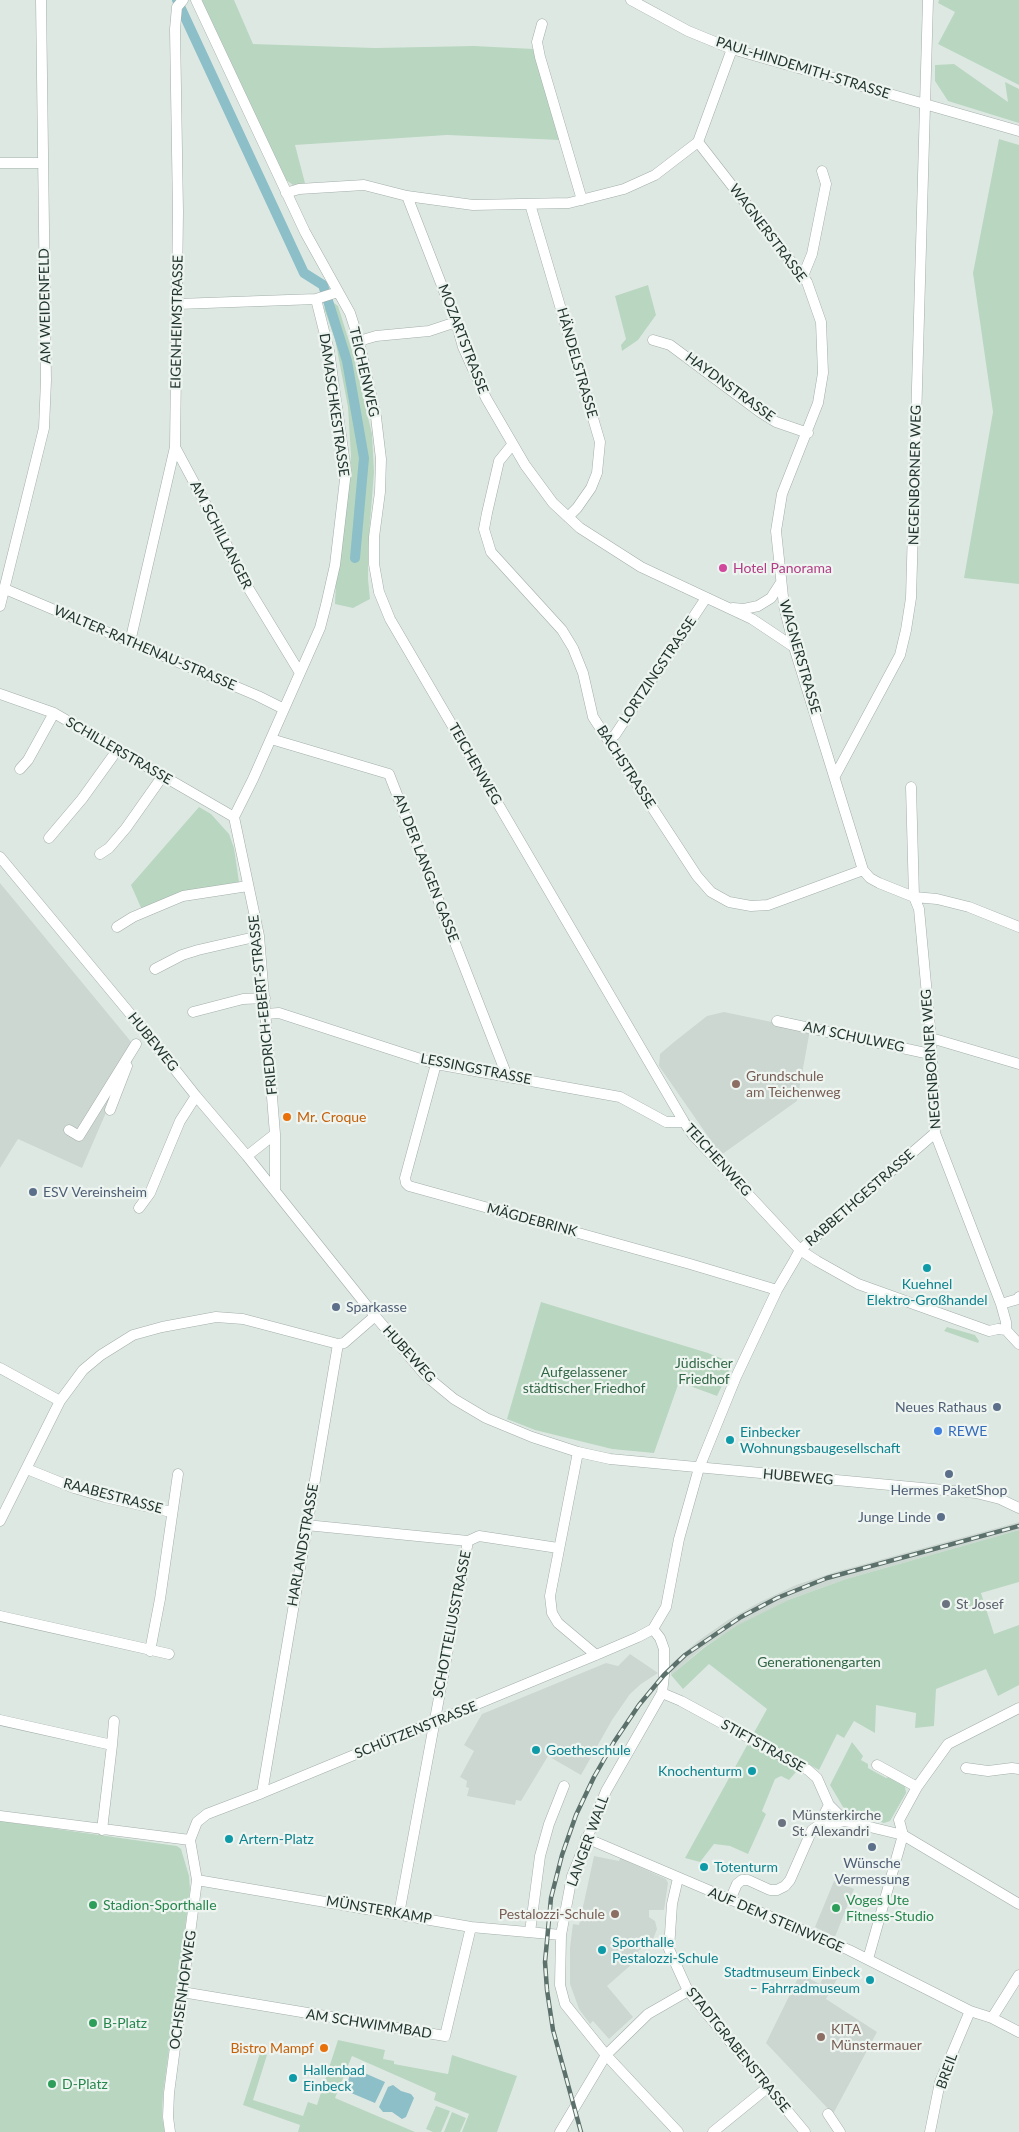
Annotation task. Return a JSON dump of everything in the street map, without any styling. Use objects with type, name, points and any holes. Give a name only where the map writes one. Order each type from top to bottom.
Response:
[{"type":"street","name":"AM WEIDENFELD","points":[[0,606],[4,589],[4,570],[44,428],[46,380],[41,0]]},
{"type":"street","name":"TEICHENWEG","points":[[196,0],[305,232],[350,313],[376,417],[381,459],[380,492],[374,537],[374,564],[380,592],[390,619],[684,1122],[693,1135],[800,1250],[817,1262],[858,1284],[989,1331],[1006,1330]]},
{"type":"street","name":"PAUL-HINDEMITH-STRASSE","points":[[631,0],[688,30],[732,49],[1019,131]]},
{"type":"street","name":"NEGENBORNER WEG","points":[[835,776],[900,655],[912,598],[928,0]]},
{"type":"street","name":"EIGENHEIMSTRASSE","points":[[130,642],[176,447],[178,212],[175,29],[180,4]]},
{"type":"street","points":[[542,24],[537,42],[540,57],[582,200]]},
{"type":"street","points":[[286,193],[299,189],[364,185],[407,196],[473,205],[569,203],[624,189],[654,175],[698,142],[732,49]]},
{"type":"street","name":"WAGNERSTRASSE","points":[[698,142],[803,276],[815,300],[821,322],[824,346],[823,373],[818,403],[808,433],[782,494],[776,531],[780,584],[794,647],[835,776]]},
{"type":"street","points":[[0,163],[43,163]]},
{"type":"street","points":[[803,276],[812,254],[826,184],[822,171]]},
{"type":"street","name":"MOZARTSTRASSE","points":[[407,196],[456,322],[463,347],[486,398],[512,446],[553,503],[580,528],[641,567],[752,619],[794,647]]},
{"type":"street","name":"HÄNDELSTRASSE","points":[[530,204],[600,442],[597,473],[591,488],[568,517]]},
{"type":"street","points":[[178,304],[317,299],[338,292]]},
{"type":"street","name":"DAMASCHKESTRASSE","points":[[284,709],[320,628],[335,565],[346,471],[329,351],[317,299]]},
{"type":"street","points":[[358,341],[376,336],[429,331],[456,322]]},
{"type":"street","name":"HAYDNSTRASSE","points":[[653,340],[670,344],[776,422],[808,433]]},
{"type":"street","name":"BACHSTRASSE","points":[[512,446],[499,461],[484,529],[490,552],[562,630],[573,648],[583,673],[592,717],[697,876],[711,892],[729,902],[751,906],[768,905],[863,870]]},
{"type":"street","name":"AM SCHILLANGER","points":[[176,447],[244,581],[300,673]]},
{"type":"street","name":"MOZARTSTRASSE","points":[[727,608],[744,609],[758,606],[771,598],[780,584]]},
{"type":"street","name":"WALTER-RATHENAU-STRASSE","points":[[4,589],[258,696],[284,709]]},
{"type":"street","name":"LORTZINGSTRASSE","points":[[608,740],[615,735],[706,598]]},
{"type":"street","name":"SCHILLERSTRASSE","points":[[0,694],[54,713],[234,817]]},
{"type":"street","points":[[234,817],[272,739],[284,709]]},
{"type":"street","points":[[20,769],[28,760],[54,713]]},
{"type":"street","name":"AN DER LANGEN GASSE","points":[[272,739],[389,774],[507,1076]]},
{"type":"street","points":[[49,838],[82,799],[118,749]]},
{"type":"street","points":[[835,776],[863,870],[870,878],[914,897],[938,899],[969,907],[1019,927]]},
{"type":"street","points":[[100,854],[109,848],[126,828],[162,777]]},
{"type":"street","name":"NEGENBORNER WEG","points":[[910,787],[914,897],[919,909],[931,1038],[930,1054],[935,1134],[1001,1304],[1006,1322],[1006,1330]]},
{"type":"street","name":"FRIEDRICH-EBERT-STRASSE","points":[[234,817],[259,936],[275,1134],[275,1190]]},
{"type":"street","name":"HUBEWEG","points":[[0,856],[196,1096],[250,1154],[275,1190],[375,1316],[425,1375],[454,1399],[486,1418],[532,1437],[578,1452],[610,1459],[976,1493],[1000,1499],[1019,1508]]},
{"type":"street","points":[[117,927],[133,917],[183,896],[248,886]]},
{"type":"street","points":[[155,969],[182,955],[259,936]]},
{"type":"street","points":[[193,1012],[242,999],[265,998]]},
{"type":"street","name":"LESSINGSTRASSE","points":[[266,1014],[279,1013],[436,1064],[620,1097],[666,1122],[684,1122]]},
{"type":"street","name":"AM SCHULWEG","points":[[777,1021],[930,1054]]},
{"type":"street","points":[[69,1130],[79,1136],[112,1091],[142,1028]]},
{"type":"street","points":[[931,1038],[1019,1064]]},
{"type":"street","name":"MÄGDEBRINK","points":[[436,1064],[405,1178],[409,1186],[777,1290]]},
{"type":"street","points":[[110,1110],[112,1091]]},
{"type":"street","points":[[140,1208],[150,1193],[180,1121],[196,1096]]},
{"type":"street","points":[[250,1154],[275,1134]]},
{"type":"street","name":"RABBETHGESTRASSE","points":[[652,1629],[666,1607],[679,1540],[699,1468],[736,1378],[777,1290],[800,1250],[935,1134]]},
{"type":"street","points":[[1001,1304],[1018,1299],[1019,1297]]},
{"type":"street","points":[[0,1521],[60,1402],[83,1370],[101,1355],[133,1335],[172,1325],[216,1317],[243,1319],[344,1344],[375,1316]]},
{"type":"street","points":[[1006,1330],[1019,1344]]},
{"type":"street","name":"HARLANDSTRASSE","points":[[262,1793],[338,1344]]},
{"type":"street","points":[[0,1368],[60,1402]]},
{"type":"street","points":[[578,1452],[550,1596],[552,1613],[558,1623],[596,1655]]},
{"type":"street","name":"RAABESTRASSE","points":[[27,1469],[82,1490],[171,1512]]},
{"type":"street","points":[[150,1651],[160,1599],[172,1520],[171,1512],[178,1474]]},
{"type":"street","points":[[306,1525],[468,1541],[479,1536],[558,1548]]},
{"type":"street","name":"SCHOTTELIUSSTRASSE","points":[[399,1914],[468,1541]]},
{"type":"street","points":[[0,1616],[169,1654]]},
{"type":"street","name":"SCHÜTZENSTRASSE","points":[[190,1844],[197,1822],[207,1814],[596,1655],[652,1629]]},
{"type":"street","name":"LANGER WALL","points":[[652,1629],[660,1638],[664,1649],[662,1693],[606,1791],[572,1876],[561,1935],[560,1985],[565,2004],[606,2055],[678,2132]]},
{"type":"street","name":"STIFTSTRASSE","points":[[662,1693],[681,1701],[808,1770],[817,1778],[829,1805],[844,1821]]},
{"type":"street","points":[[868,1959],[903,1835],[900,1820],[917,1787],[948,1744],[1019,1708]]},
{"type":"street","points":[[0,1720],[112,1745]]},
{"type":"street","points":[[102,1830],[114,1721]]},
{"type":"street","points":[[877,1765],[917,1787]]},
{"type":"street","points":[[966,1768],[988,1772],[1012,1768],[1019,1769]]},
{"type":"street","points":[[530,1932],[540,1856],[549,1824],[564,1786]]},
{"type":"street","points":[[818,1826],[829,1805]]},
{"type":"street","points":[[0,1816],[190,1844]]},
{"type":"street","points":[[730,1900],[737,1884],[742,1880],[748,1880],[770,1890],[777,1890],[785,1886],[794,1872],[812,1830],[818,1826],[844,1821],[903,1835],[1019,1904]]},
{"type":"street","name":"AUF DEM STEINWEGE","points":[[586,1838],[868,1959],[970,2011],[992,2018],[1019,2032]]},
{"type":"street","name":"OCHSENHOFWEG","points":[[170,2132],[168,2117],[170,2094],[197,1880],[190,1844]]},
{"type":"street","name":"STADTGRABENSTRASSE","points":[[678,1878],[672,1904],[669,1949],[688,1991],[805,2132]]},
{"type":"street","name":"MÜNSTERKAMP","points":[[197,1880],[471,1926],[561,1935]]},
{"type":"street","name":"AM SCHWIMMBAD","points":[[182,1992],[445,2036],[471,1926]]},
{"type":"street","points":[[992,2018],[1019,1975]]},
{"type":"street","points":[[560,2132],[606,2055],[648,2014],[688,1991]]},
{"type":"street","name":"BREIL","points":[[930,2132],[940,2082],[970,2011]]},
{"type":"street","points":[[713,2132],[767,2088]]},
{"type":"street","points":[[828,2114],[840,2132]]},
{"type":"shaded area","points":[[0,883],[137,1049],[113,1110],[108,1108],[82,1168],[18,1139],[0,1168]]},
{"type":"shaded area","name":"Grundschule am Teichenweg","points":[[724,1012],[810,1030],[797,1101],[721,1155],[659,1066],[660,1054],[674,1042],[707,1016]]},
{"type":"shaded area","points":[[1019,1522],[1019,1530],[846,1579],[788,1600],[736,1627],[704,1647],[671,1675],[671,1664],[698,1641],[728,1620],[796,1585],[835,1572]]},
{"type":"shaded area","name":"Goetheschule","points":[[630,1654],[658,1673],[630,1694],[612,1720],[581,1775],[548,1756],[521,1801],[516,1800],[515,1805],[467,1796],[469,1788],[466,1787],[467,1781],[460,1777],[474,1751],[464,1745],[482,1714],[606,1663],[618,1666]]},
{"type":"shaded area","name":"Pestalozzi-Schule","points":[[594,1856],[619,1861],[620,1858],[666,1879],[668,1883],[664,1910],[649,1910],[649,1917],[655,1921],[657,1929],[652,1942],[638,1951],[640,1957],[607,1986],[633,2017],[609,2039],[593,2021],[590,2024],[579,2009],[570,1984],[570,1948],[573,1924],[579,1925]]},
{"type":"shaded area","points":[[834,1881],[854,1889],[835,1937],[815,1927]]},
{"type":"shaded area","name":"KITA Münstermauer","points":[[827,1970],[838,1977],[826,1999],[877,2032],[833,2114],[766,2043],[800,1974],[820,1984]]},
{"type":"green space","points":[[202,0],[234,0],[253,44],[375,48],[474,46],[534,49],[560,140],[447,135],[295,145],[305,183],[293,185],[286,180]]},
{"type":"green space","points":[[939,0],[1019,0],[1019,85],[938,44],[955,12],[938,3]]},
{"type":"green space","points":[[954,64],[1008,102],[1005,82],[1019,89],[1019,123],[948,101],[935,81],[935,65]]},
{"type":"green space","points":[[999,139],[1019,145],[1019,584],[964,578],[993,412],[973,273]]},
{"type":"green space","points":[[648,285],[656,315],[638,340],[622,351],[621,345],[626,339],[615,296]]},
{"type":"green space","points":[[334,303],[338,306],[353,354],[372,434],[374,472],[368,548],[370,599],[353,608],[335,604],[336,580],[351,456],[348,407],[335,339],[324,308]]},
{"type":"green space","points":[[199,807],[211,814],[229,834],[234,848],[239,882],[185,891],[142,910],[131,885]]},
{"type":"green space","name":"Aufgelassener städtischer Friedhof","points":[[541,1302],[708,1353],[733,1363],[717,1396],[679,1382],[654,1453],[612,1449],[535,1430],[507,1419]]},
{"type":"green space","points":[[947,1327],[975,1335],[979,1341],[978,1343],[944,1331]]},
{"type":"green space","name":"Generationengarten","points":[[1019,1530],[1019,1582],[981,1593],[994,1634],[1019,1625],[1019,1685],[998,1696],[986,1669],[936,1689],[934,1726],[915,1728],[916,1713],[876,1705],[875,1733],[854,1721],[844,1738],[837,1734],[819,1770],[801,1760],[799,1772],[796,1772],[789,1780],[781,1776],[775,1779],[762,1811],[766,1814],[748,1854],[730,1846],[714,1844],[700,1862],[685,1858],[767,1709],[709,1664],[683,1689],[671,1675],[705,1647],[736,1626],[788,1600],[846,1579]]},
{"type":"green space","points":[[852,1742],[863,1756],[861,1760],[868,1764],[868,1768],[886,1778],[891,1776],[905,1786],[906,1793],[890,1821],[884,1823],[851,1813],[843,1807],[830,1785]]},
{"type":"green space","points":[[0,1821],[177,1846],[181,1849],[189,1876],[190,1890],[163,2094],[162,2117],[165,2132],[0,2132]]},
{"type":"green space","points":[[338,2040],[385,2050],[383,2059],[394,2061],[394,2064],[448,2074],[452,2055],[517,2076],[497,2132],[462,2132],[469,2114],[434,2100],[436,2093],[352,2056],[335,2098],[415,2132],[298,2132],[300,2125],[243,2105],[260,2053],[267,2055],[253,2100],[303,2116],[308,2102],[317,2105]]},
{"type":"green space","points":[[436,2106],[450,2111],[441,2132],[433,2132],[426,2129]]},
{"type":"green space","points":[[452,2112],[466,2118],[460,2132],[444,2132]]},
{"type":"water","points":[[353,2068],[385,2082],[375,2103],[344,2090]]},
{"type":"water","points":[[393,2085],[401,2091],[411,2094],[414,2098],[406,2117],[402,2119],[392,2112],[383,2112],[379,2107],[388,2087]]},
{"type":"waterway","points":[[177,0],[304,273],[323,285],[347,361],[364,458],[355,558]]},
{"type":"railway","points":[[581,2132],[553,2030],[547,1990],[545,1962],[551,1898],[562,1855],[576,1815],[594,1777],[614,1742],[639,1705],[664,1675],[685,1655],[741,1617],[777,1598],[827,1578],[1019,1526]]},
{"type":"place","name":"Hotel Panorama","points":[[723,568]]},
{"type":"place","name":"Grundschule am Teichenweg","points":[[736,1084]]},
{"type":"place","name":"Mr. Croque","points":[[287,1117]]},
{"type":"place","name":"ESV Vereinsheim","points":[[33,1192]]},
{"type":"place","name":"Kuehnel Elektro-Großhandel","points":[[927,1268]]},
{"type":"place","name":"Sparkasse","points":[[336,1307]]},
{"type":"place","name":"Neues Rathaus","points":[[997,1407]]},
{"type":"place","name":"REWE","points":[[938,1431]]},
{"type":"place","name":"Einbecker Wohnungsbaugesellschaft","points":[[730,1440]]},
{"type":"place","name":"Hermes PaketShop","points":[[949,1474]]},
{"type":"place","name":"Junge Linde","points":[[941,1517]]},
{"type":"place","name":"St Josef","points":[[946,1604]]},
{"type":"place","name":"Goetheschule","points":[[536,1750]]},
{"type":"place","name":"Knochenturm","points":[[752,1771]]},
{"type":"place","name":"Münsterkirche St. Alexandri","points":[[782,1823]]},
{"type":"place","name":"Artern-Platz","points":[[229,1839]]},
{"type":"place","name":"Wünsche Vermessung","points":[[872,1847]]},
{"type":"place","name":"Totenturm","points":[[704,1867]]},
{"type":"place","name":"Stadion-Sporthalle","points":[[93,1905]]},
{"type":"place","name":"Voges Ute Fitness-Studio","points":[[836,1908]]},
{"type":"place","name":"Pestalozzi-Schule","points":[[615,1914]]},
{"type":"place","name":"Sporthalle Pestalozzi-Schule","points":[[602,1950]]},
{"type":"place","name":"Stadtmuseum Einbeck – Fahrradmuseum","points":[[870,1980]]},
{"type":"place","name":"B-Platz","points":[[93,2023]]},
{"type":"place","name":"KITA Münstermauer","points":[[821,2037]]},
{"type":"place","name":"Bistro Mampf","points":[[324,2048]]},
{"type":"place","name":"Hallenbad Einbeck","points":[[293,2078]]},
{"type":"place","name":"D-Platz","points":[[52,2084]]},
{"type":"park label","name":"Jüdischer Friedhof","points":[[704,1372]]}]
